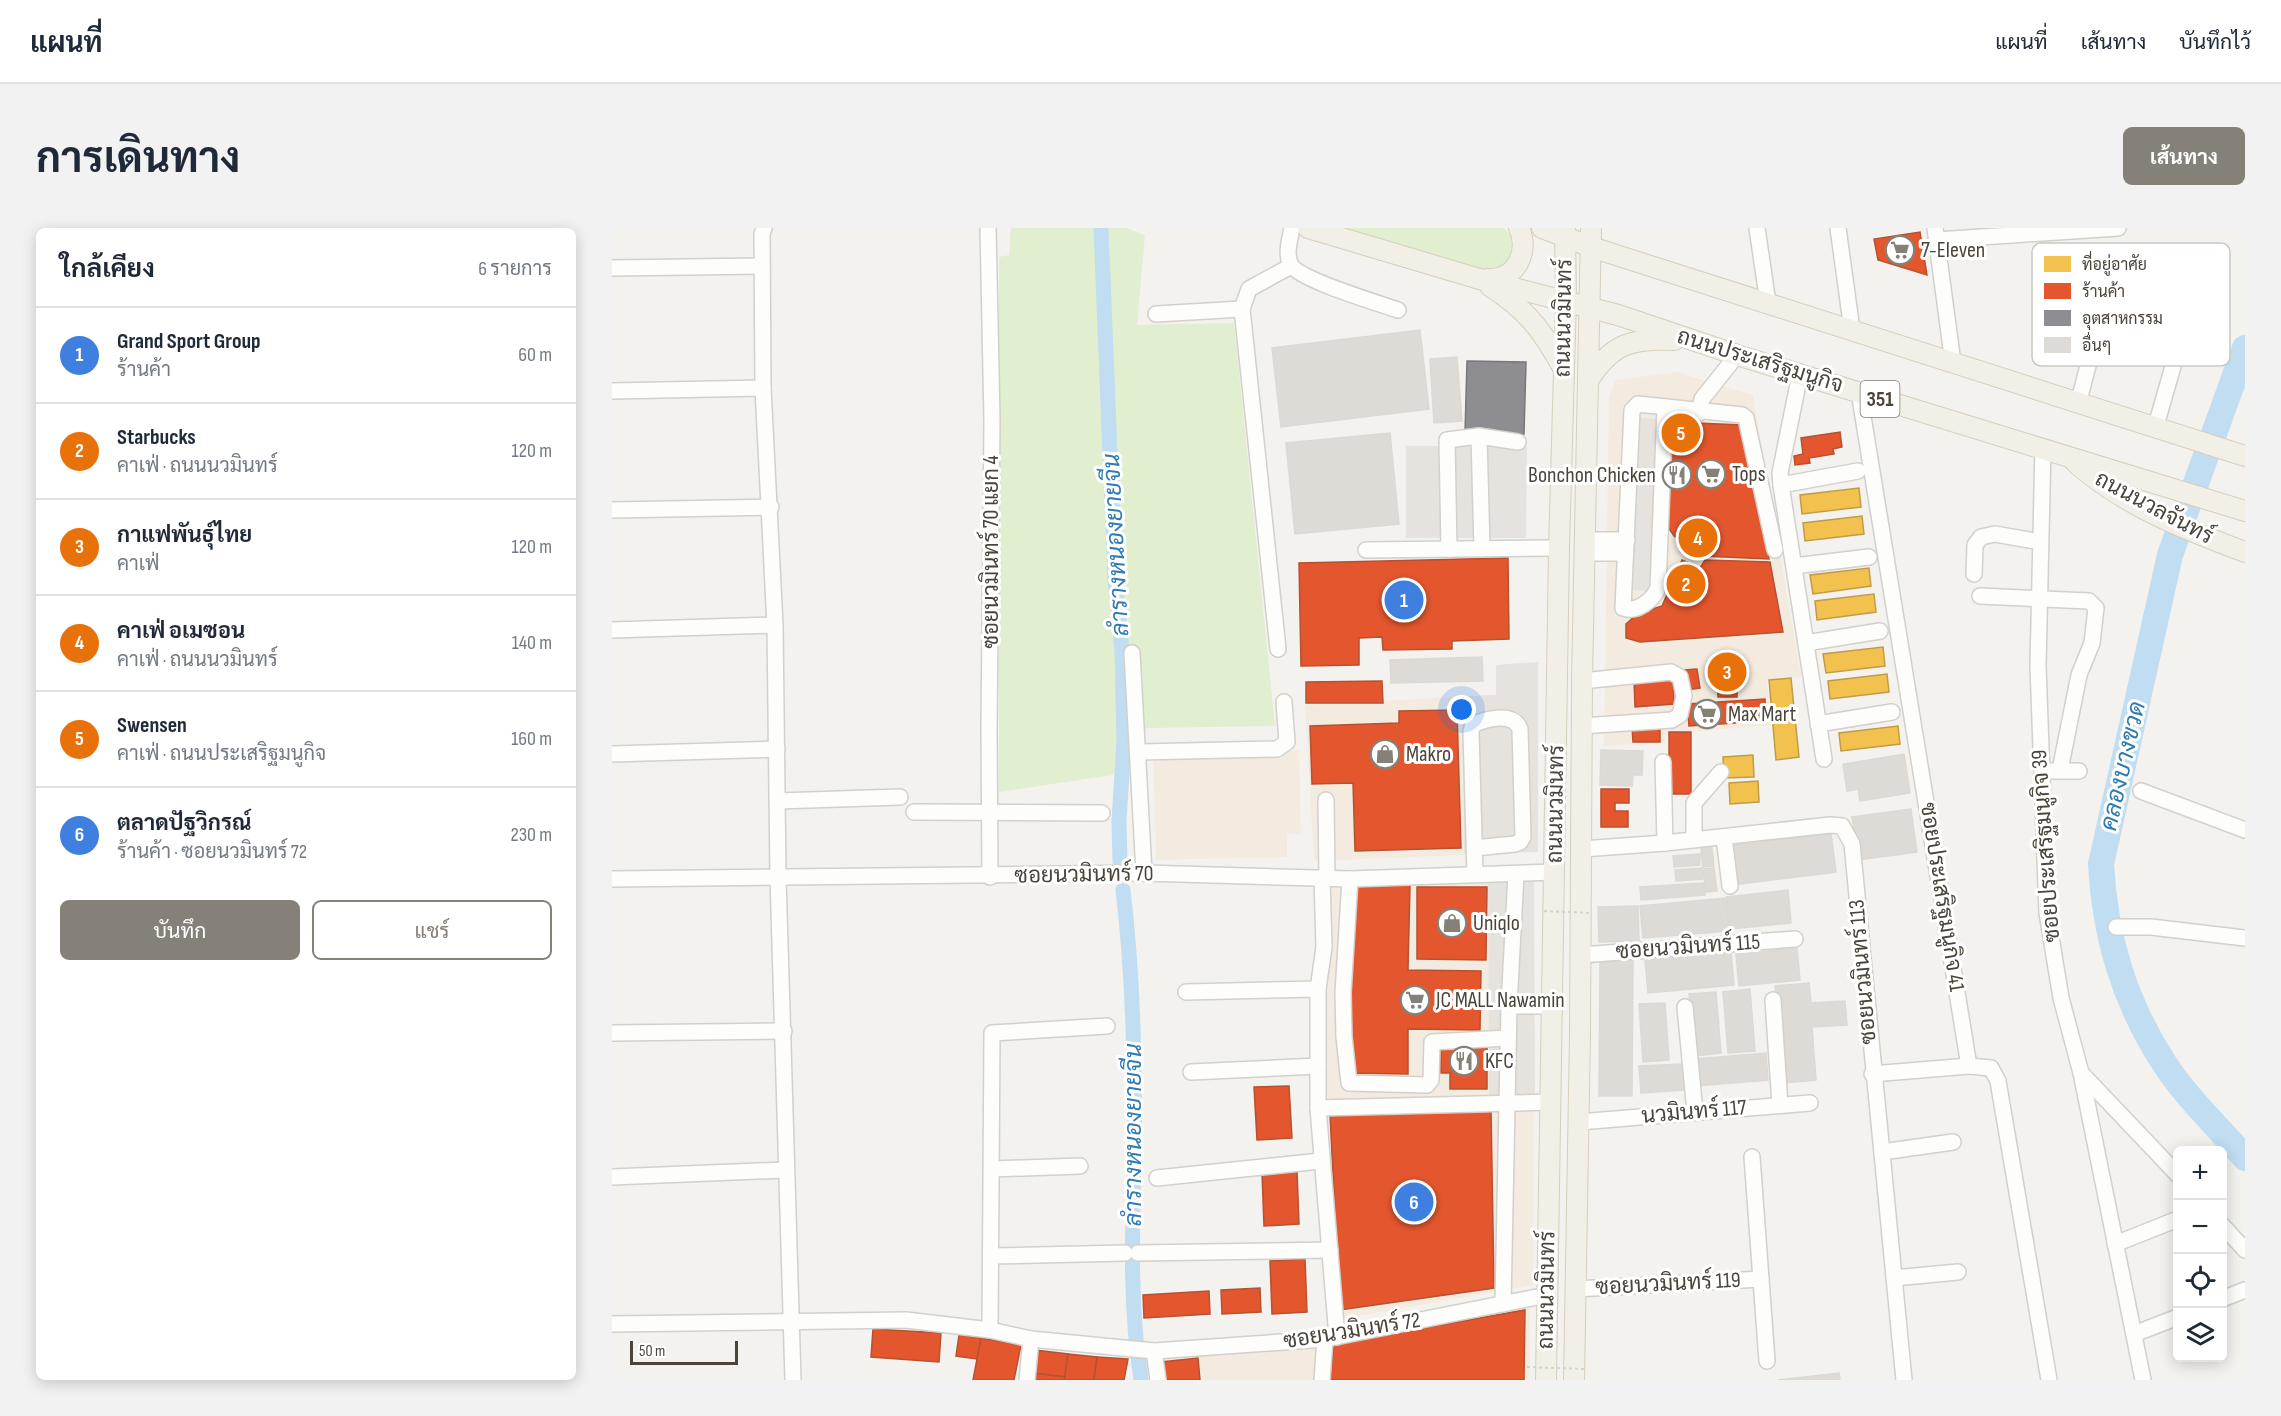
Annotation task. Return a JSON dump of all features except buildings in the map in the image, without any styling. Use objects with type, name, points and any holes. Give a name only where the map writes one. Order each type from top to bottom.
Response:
[{"type":"main road","name":"ถนนประเสริฐมนูกิจ","points":[[1308,228],[1476,278],[1590,306],[1737,355],[2043,447],[2244,511]]},
{"type":"main road","points":[[1476,278],[1496,280],[1513,271],[1523,255],[1523,237],[1519,228]]},
{"type":"main road","points":[[1542,228],[1591,238],[1768,303],[2239,454]]},
{"type":"main road","name":"ถนนนวมินทร์","points":[[1546,1380],[1559,548],[1566,300],[1565,232]]},
{"type":"main road","name":"ถนนนวมินทร์","points":[[1579,1375],[1575,1289],[1581,955],[1581,726],[1591,238]]},
{"type":"main road","points":[[1476,278],[1513,301],[1528,315],[1547,339],[1563,368]]},
{"type":"main road","points":[[1587,383],[1602,359],[1618,348],[1638,341],[1691,340]]},
{"type":"main road","name":"ถนนนวลจันทร์","points":[[2069,456],[2091,476],[2144,507],[2210,539],[2245,552]]},
{"type":"street","points":[[764,228],[763,388],[776,625],[778,877],[793,1380]]},
{"type":"street","name":"ซอยนวมินทร์ 70 แยก 4","points":[[988,228],[992,420],[988,728],[990,877]]},
{"type":"street","points":[[1292,228],[1288,253],[1291,266],[1306,278],[1398,310]]},
{"type":"street","points":[[1757,228],[1768,303]]},
{"type":"street","points":[[1838,228],[1852,330]]},
{"type":"street","points":[[1953,363],[1935,234],[2118,228]]},
{"type":"street","points":[[612,268],[762,266]]},
{"type":"street","points":[[1278,649],[1242,309],[1243,299],[1249,289],[1291,266]]},
{"type":"street","points":[[1156,314],[1242,309]]},
{"type":"street","points":[[1699,413],[1702,399],[1737,355]]},
{"type":"street","points":[[2078,404],[2088,366]]},
{"type":"street","points":[[2163,431],[2177,366]]},
{"type":"street","points":[[1800,374],[1780,473],[1824,759]]},
{"type":"street","points":[[612,391],[763,388]]},
{"type":"street","name":"ซอยประเสริฐมนูกิจ 41","points":[[1859,392],[1969,1066]]},
{"type":"street","points":[[1665,408],[1658,588],[1649,601],[1628,610],[1623,608],[1632,410],[1638,404],[1699,413],[1742,415],[1746,418],[1775,550]]},
{"type":"street","points":[[1479,436],[1482,549]]},
{"type":"street","points":[[1449,549],[1445,445],[1451,438],[1479,436],[1518,442]]},
{"type":"street","name":"ซอยประเสริฐมนูกิจ 39","points":[[2043,447],[2039,598],[2041,773],[2047,913],[2061,998],[2081,1073],[2143,1380]]},
{"type":"street","points":[[1781,485],[1858,471]]},
{"type":"street","points":[[612,510],[771,507]]},
{"type":"street","points":[[1974,574],[1975,545],[1981,537],[1995,534],[2040,542]]},
{"type":"street","points":[[1584,547],[1626,546]]},
{"type":"street","points":[[1366,550],[1559,548]]},
{"type":"street","points":[[1794,566],[1869,557]]},
{"type":"street","points":[[1980,596],[2089,601],[2095,605],[2097,614],[2092,643],[2079,675],[2060,770]]},
{"type":"street","points":[[612,630],[776,625]]},
{"type":"street","points":[[1806,643],[1880,631]]},
{"type":"street","points":[[1132,653],[1144,873]]},
{"type":"street","points":[[1581,726],[1672,720],[1680,716],[1684,696],[1680,677],[1671,672],[1582,681]]},
{"type":"street","points":[[1139,752],[1277,749],[1287,742],[1284,702]]},
{"type":"street","points":[[1818,724],[1892,712]]},
{"type":"street","points":[[1474,848],[1515,844],[1523,837],[1520,729],[1518,722],[1510,718],[1480,721],[1473,725],[1470,731],[1474,874]]},
{"type":"street","points":[[612,754],[777,749]]},
{"type":"street","points":[[1663,762],[1665,843]]},
{"type":"street","points":[[2041,773],[2060,770],[2079,771]]},
{"type":"street","points":[[1694,840],[1694,803],[1721,772]]},
{"type":"street","points":[[2141,790],[2245,830]]},
{"type":"street","points":[[778,801],[900,797]]},
{"type":"street","points":[[1322,1380],[1331,1338],[1330,1250],[1320,1161],[1318,1108],[1318,989],[1324,947],[1326,800]]},
{"type":"street","points":[[914,812],[1102,813]]},
{"type":"street","name":"ซอยนวมินทร์ 113","points":[[1582,849],[1665,843],[1830,825],[1842,826],[1848,833],[1852,844],[1872,1074],[1882,1152],[1904,1380]]},
{"type":"street","points":[[1724,837],[1730,886]]},
{"type":"street","name":"ซอยนวมินทร์ 70","points":[[612,879],[990,877],[1144,873],[1350,879],[1555,872]]},
{"type":"street","points":[[1503,1304],[1506,1102],[1516,874]]},
{"type":"street","points":[[1350,879],[1343,993],[1349,1083],[1427,1085],[1431,1080],[1432,1042],[1508,1038]]},
{"type":"street","points":[[2116,927],[2151,927],[2245,938]]},
{"type":"street","name":"ซอยนวมินทร์ 115","points":[[1581,955],[1795,939]]},
{"type":"street","points":[[1186,993],[1318,989]]},
{"type":"street","points":[[1773,1000],[1780,1106]]},
{"type":"street","points":[[1509,1006],[1552,1006]]},
{"type":"street","points":[[1685,1007],[1695,1112]]},
{"type":"street","points":[[990,1330],[992,1033],[1107,1026]]},
{"type":"street","points":[[612,1033],[784,1031]]},
{"type":"street","points":[[1191,1072],[1318,1066]]},
{"type":"street","points":[[1872,1074],[1969,1066],[1991,1068],[1998,1081],[2049,1380]]},
{"type":"street","points":[[2081,1073],[2173,1170]]},
{"type":"street","points":[[1318,1108],[1551,1102]]},
{"type":"street","name":"นวมินทร์ 117","points":[[1579,1122],[1810,1103]]},
{"type":"street","points":[[1882,1152],[1953,1142]]},
{"type":"street","points":[[1752,1157],[1767,1361]]},
{"type":"street","points":[[1157,1178],[1320,1161]]},
{"type":"street","points":[[992,1169],[1080,1166]]},
{"type":"street","points":[[612,1177],[785,1170]]},
{"type":"street","points":[[2115,1244],[2173,1221]]},
{"type":"street","points":[[2227,1230],[2245,1250]]},
{"type":"street","points":[[991,1256],[1330,1250]]},
{"type":"street","points":[[1894,1278],[1958,1272]]},
{"type":"street","name":"ซอยนวมินทร์ 119","points":[[1575,1289],[1761,1279]]},
{"type":"street","points":[[2227,1297],[2245,1290]]},
{"type":"street","name":"ซอยนวมินทร์ 72","points":[[612,1324],[906,1320],[990,1330],[1031,1339],[1128,1351],[1149,1351],[1331,1338],[1547,1295]]},
{"type":"street","points":[[2134,1334],[2173,1319]]},
{"type":"street","points":[[1027,1380],[1031,1339]]},
{"type":"street","points":[[1149,1351],[1158,1380]]},
{"type":"path","points":[[1544,911],[1590,913]]},
{"type":"path","points":[[1527,1367],[1579,1375]]},
{"type":"shaded area","points":[[1677,372],[1753,395],[1801,677],[1767,680],[1771,725],[1666,734],[1665,743],[1604,746],[1609,396],[1616,380]]},
{"type":"shaded area","points":[[1639,418],[1662,419],[1654,591],[1631,590]]},
{"type":"shaded area","points":[[1406,446],[1527,446],[1526,538],[1406,538]]},
{"type":"shaded area","points":[[1538,662],[1538,852],[1314,861],[1305,705],[1496,695],[1496,665]]},
{"type":"shaded area","points":[[1538,662],[1538,852],[1464,853],[1463,696],[1496,695],[1496,665]]},
{"type":"shaded area","points":[[1299,750],[1301,834],[1287,834],[1287,857],[1156,860],[1153,753]]},
{"type":"shaded area","points":[[1488,881],[1534,881],[1535,1097],[1489,1098]]},
{"type":"shaded area","points":[[1534,881],[1533,1285],[1341,1319],[1325,1104],[1321,990],[1328,884]]},
{"type":"shaded area","points":[[1530,1307],[1529,1380],[1149,1380],[1145,1360],[1321,1346]]},
{"type":"green space","points":[[1011,228],[1126,228],[1145,235],[1137,325],[1234,323],[1275,726],[1147,728],[1112,775],[999,792],[999,257],[1009,255]]},
{"type":"green space","points":[[1333,228],[1504,228],[1516,241],[1513,263],[1493,274]]},
{"type":"waterway","name":"ลำรางหนองยายจีน","points":[[1101,228],[1115,579],[1122,652],[1124,740],[1119,821],[1120,862]]},
{"type":"waterway","name":"คลองบางขวด","points":[[2245,348],[2170,555],[2101,864],[2112,943],[2138,1016],[2173,1076],[2245,1158]]},
{"type":"waterway","name":"ลำรางหนองยายจีน","points":[[1123,890],[1130,959],[1133,1028],[1133,1274],[1135,1327],[1141,1380]]},
{"type":"place","name":"7-Eleven","points":[[1900,250]]},
{"type":"place","name":"Swensen","points":[[1681,433]]},
{"type":"place","name":"Tops","points":[[1711,474]]},
{"type":"place","name":"Bonchon Chicken","points":[[1677,475]]},
{"type":"place","name":"คาเฟ่ อเมซอน","points":[[1698,538]]},
{"type":"place","name":"Starbucks","points":[[1686,584]]},
{"type":"place","name":"Grand Sport Group","points":[[1404,600]]},
{"type":"place","name":"กาแฟพันธุ์ไทย","points":[[1727,672]]},
{"type":"place","name":"Max Mart","points":[[1707,714]]},
{"type":"place","name":"Makro","points":[[1385,754]]},
{"type":"place","name":"Uniqlo","points":[[1452,923]]},
{"type":"place","name":"JC MALL Nawamin","points":[[1415,1000]]},
{"type":"place","name":"KFC","points":[[1464,1061]]},
{"type":"place","name":"ตลาดปัฐวิกรณ์","points":[[1414,1202]]}]
